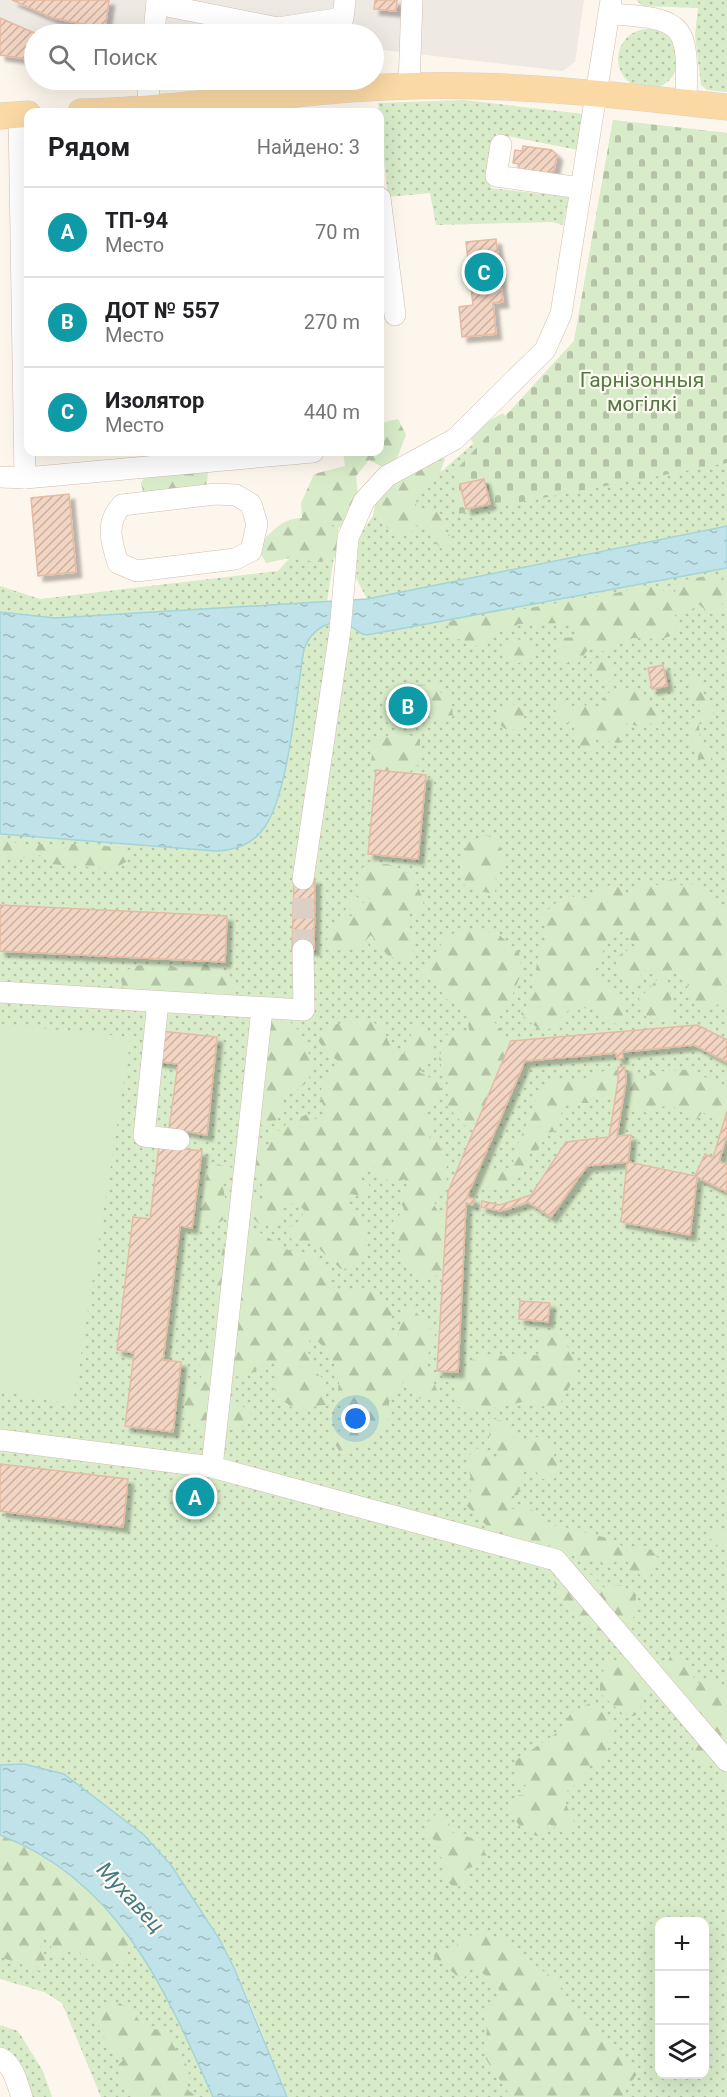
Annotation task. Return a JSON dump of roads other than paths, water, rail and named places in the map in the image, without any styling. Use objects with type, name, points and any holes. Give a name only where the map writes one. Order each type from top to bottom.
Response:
[{"type":"main road","points":[[384,87],[463,85],[595,92],[727,107]]},
{"type":"main road","points":[[148,108],[337,90]]},
{"type":"street","points":[[304,24],[343,18],[345,0]]},
{"type":"street","points":[[409,86],[412,0]]},
{"type":"street","points":[[155,24],[157,2],[259,24]]},
{"type":"street","points":[[303,879],[340,631],[348,538],[364,501],[387,476],[455,439],[545,350],[561,314],[610,7],[670,22],[686,41],[686,103]]},
{"type":"street","points":[[148,108],[149,90]]},
{"type":"street","points":[[16,115],[24,341]]},
{"type":"street","points":[[501,145],[496,176],[580,188]]},
{"type":"street","points":[[384,229],[395,315]]},
{"type":"street","points":[[25,456],[25,478]]},
{"type":"street","points":[[0,477],[25,478],[252,456]]},
{"type":"street","points":[[206,459],[216,494]]},
{"type":"street","points":[[216,494],[236,495],[251,504],[256,525],[251,551],[235,559],[137,571],[118,563],[110,536],[113,514],[122,505],[216,494]]},
{"type":"street","points":[[0,992],[304,1010],[303,950]]},
{"type":"street","points":[[158,1002],[144,1136],[179,1140]]},
{"type":"street","points":[[212,1467],[262,1009]]},
{"type":"street","points":[[0,1440],[212,1467],[556,1560],[727,1761]]},
{"type":"street","points":[[0,2058],[6,2061],[13,2072],[22,2097]]},
{"type":"water","points":[[727,526],[727,568],[367,635],[343,623],[328,624],[322,627],[311,637],[304,649],[286,768],[273,812],[259,834],[243,846],[216,851],[0,834],[0,612],[55,618],[367,599]]},
{"type":"water","name":"Мухавец","points":[[24,1764],[64,1774],[144,1835],[171,1865],[220,1940],[235,1970],[287,2097],[213,2097],[156,1979],[133,1943],[107,1910],[77,1880],[41,1855],[0,1835],[0,1765]]},
{"type":"tunnel","points":[[303,879],[303,950]]},
{"type":"place","name":"Изолятор","points":[[484,272]]},
{"type":"place","name":"ДОТ № 557","points":[[408,706]]},
{"type":"place","name":"ТП-94","points":[[195,1497]]},
{"type":"park label","name":"Гарнізонныя могілкі","points":[[642,392]]}]
